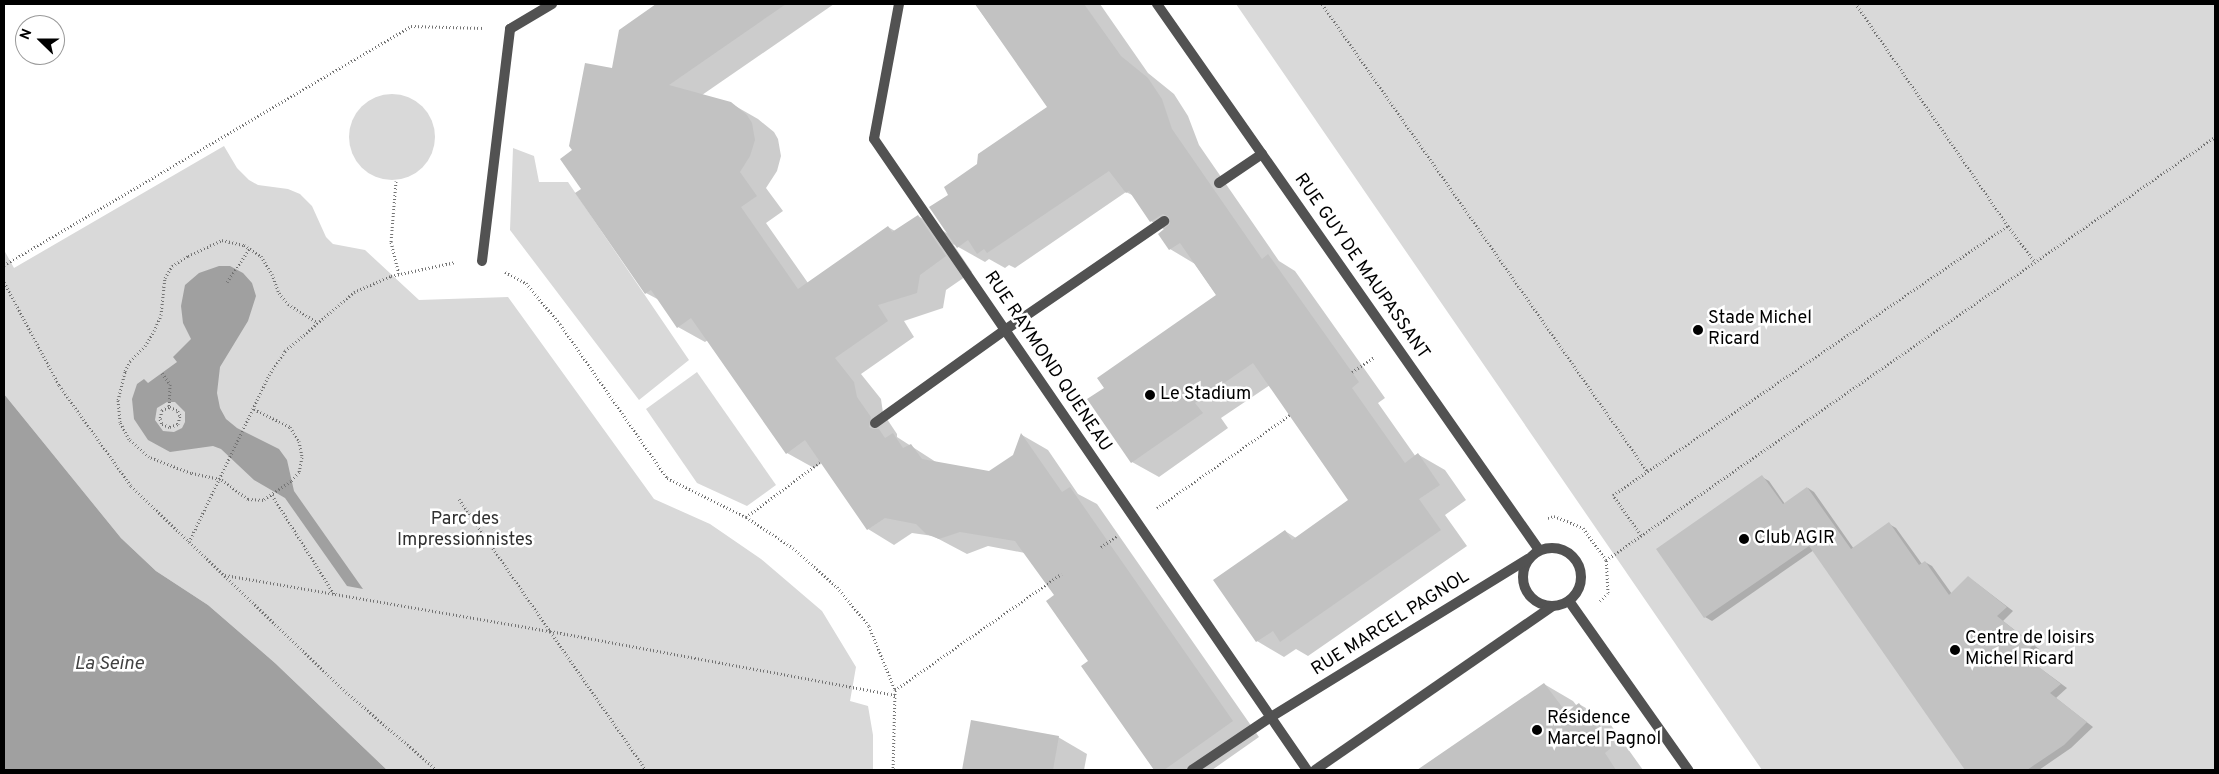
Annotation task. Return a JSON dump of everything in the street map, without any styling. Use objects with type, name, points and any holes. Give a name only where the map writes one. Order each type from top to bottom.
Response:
[{"type":"street","points":[[482,260],[510,29],[552,4]]},
{"type":"street","name":"RUE RAYMOND QUENEAU","points":[[898,4],[874,139],[1307,770]]},
{"type":"street","name":"RUE GUY DE MAUPASSANT","points":[[1156,4],[1539,550]]},
{"type":"street","points":[[1219,183],[1262,154]]},
{"type":"street","points":[[875,423],[1005,330],[1164,221]]},
{"type":"street","points":[[1315,770],[1553,606],[1569,601],[1579,588],[1582,575],[1579,565],[1572,554],[1564,549],[1553,547],[1539,550],[1528,559],[1522,581],[1526,591],[1535,601],[1553,606]]},
{"type":"street","name":"RUE MARCEL PAGNOL","points":[[1271,716],[1528,559]]},
{"type":"street","points":[[1569,601],[1688,770]]},
{"type":"street","points":[[1192,770],[1271,716]]},
{"type":"path","points":[[1322,4],[1647,471]]},
{"type":"path","points":[[1856,4],[2008,226],[2035,262]]},
{"type":"path","points":[[4,265],[411,26],[510,29]]},
{"type":"path","points":[[1606,560],[2215,137]]},
{"type":"path","points":[[396,181],[391,242],[399,273]]},
{"type":"path","points":[[1641,535],[1613,494],[2008,226]]},
{"type":"path","points":[[254,409],[290,428],[300,441],[302,457],[299,472],[272,495],[263,500],[248,499],[220,479],[191,473],[149,457],[130,439],[120,422],[118,400],[130,361],[145,346],[161,315],[165,278],[172,266],[222,240],[250,248],[261,256],[272,274],[279,293],[288,304],[317,322]]},
{"type":"path","points":[[228,282],[250,248]]},
{"type":"path","points":[[189,542],[244,432],[269,375],[285,351],[354,292],[399,273],[443,263],[482,260],[526,283],[560,324],[667,478],[746,517],[793,548],[837,587],[870,626],[895,690],[893,770]]},
{"type":"path","points":[[4,282],[59,385],[125,478],[346,692],[437,770]]},
{"type":"path","points":[[145,346],[149,353]]},
{"type":"path","points":[[162,373],[170,384],[170,407]]},
{"type":"path","points":[[170,407],[177,410],[180,415],[178,424],[170,428],[162,424],[160,420],[162,410],[170,407]]},
{"type":"path","points":[[1100,547],[1290,415]]},
{"type":"path","points":[[746,517],[820,462]]},
{"type":"path","points":[[272,495],[334,594]]},
{"type":"path","points":[[459,499],[646,770]]},
{"type":"path","points":[[1523,526],[1554,516],[1583,528],[1606,560],[1608,593],[1582,619]]},
{"type":"path","points":[[895,690],[1061,574]]},
{"type":"path","points":[[225,575],[550,631],[895,696]]},
{"type":"green space","points":[[1236,4],[2215,4],[2215,770],[1762,770]]},
{"type":"green space","points":[[392,94],[409,97],[423,106],[432,120],[435,137],[432,154],[423,168],[409,177],[392,180],[375,177],[361,168],[352,154],[349,137],[352,120],[361,106],[375,97]]},
{"type":"green space","name":"Parc des Impressionnistes","points":[[224,146],[237,168],[249,180],[258,185],[288,189],[300,194],[312,206],[326,237],[333,244],[365,250],[419,300],[508,297],[654,499],[710,524],[761,559],[822,611],[856,667],[850,701],[868,706],[873,735],[873,770],[387,770],[275,663],[208,605],[156,571],[121,538],[4,394],[4,250],[14,268]]},
{"type":"green space","points":[[513,148],[534,156],[539,182],[568,182],[689,360],[639,400],[510,230]]},
{"type":"green space","points":[[697,372],[776,485],[747,506],[697,483],[646,409]]},
{"type":"water","points":[[219,266],[230,266],[243,273],[252,283],[256,296],[248,321],[220,367],[217,393],[220,408],[226,419],[237,428],[279,449],[287,460],[294,491],[363,589],[347,586],[285,498],[254,480],[221,449],[213,446],[170,452],[148,440],[134,419],[132,399],[137,384],[144,379],[148,383],[177,362],[173,357],[191,339],[183,323],[181,306],[185,285],[199,273]],"holes":[[[167,402],[175,402],[185,412],[185,422],[182,428],[174,432],[163,431],[155,420],[157,408]]]},
{"type":"water","name":"La Seine","points":[[4,394],[121,538],[156,571],[208,605],[275,663],[387,770],[4,770]]},
{"type":"building","points":[[656,4],[786,4],[669,85],[731,102],[747,115],[752,123],[755,140],[750,156],[740,172],[757,196],[741,207],[798,289],[888,226],[892,232],[918,215],[946,256],[920,275],[917,293],[878,305],[888,321],[835,358],[854,382],[857,397],[871,417],[869,427],[879,429],[885,438],[893,433],[903,448],[911,444],[922,459],[989,471],[1013,455],[1021,433],[1062,492],[1070,487],[1233,721],[1164,770],[1154,770],[1081,666],[1088,661],[1046,601],[1054,595],[1015,541],[960,532],[939,539],[926,534],[916,524],[885,518],[867,530],[805,440],[786,454],[691,318],[677,328],[651,290],[645,294],[575,193],[581,189],[560,159],[572,150],[569,146],[585,63],[612,68],[619,30]]},
{"type":"building","name":"Le Stadium","points":[[975,4],[1084,4],[1121,56],[1148,78],[1162,99],[1172,129],[1262,259],[1268,254],[1359,382],[1352,388],[1405,463],[1418,453],[1440,485],[1419,499],[1441,530],[1280,642],[1273,631],[1256,642],[1213,580],[1285,530],[1292,540],[1348,500],[1253,363],[1195,403],[1203,413],[1131,463],[1087,399],[1104,388],[1097,378],[1216,295],[1180,243],[1169,250],[1158,234],[1170,224],[1169,217],[1163,214],[1150,222],[1129,191],[1126,193],[1109,171],[987,253],[984,249],[977,254],[968,240],[957,248],[929,207],[948,195],[944,187],[977,164],[978,154],[1047,107]]},
{"type":"building","name":"Centre de loisirs Michel Ricard","points":[[1762,475],[1783,504],[1807,487],[1851,549],[1889,522],[1919,565],[1925,561],[1949,595],[1968,576],[2007,607],[1997,616],[2033,645],[2023,655],[2061,684],[2050,693],[2087,722],[2064,745],[2027,770],[1965,770],[1809,546],[1704,618],[1656,549]]},
{"type":"building","name":"Résidence Marcel Pagnol","points":[[1544,683],[1566,712],[1579,703],[1611,748],[1605,753],[1616,770],[1417,770]]},
{"type":"building","points":[[971,720],[1059,736],[1053,770],[962,770]]},
{"type":"place","name":"Stade Michel Ricard","points":[[1698,330]]},
{"type":"place","name":"Le Stadium","points":[[1150,395]]},
{"type":"place","name":"Club AGIR","points":[[1744,539]]},
{"type":"place","name":"Centre de loisirs Michel Ricard","points":[[1955,650]]},
{"type":"place","name":"Résidence Marcel Pagnol","points":[[1537,730]]}]
